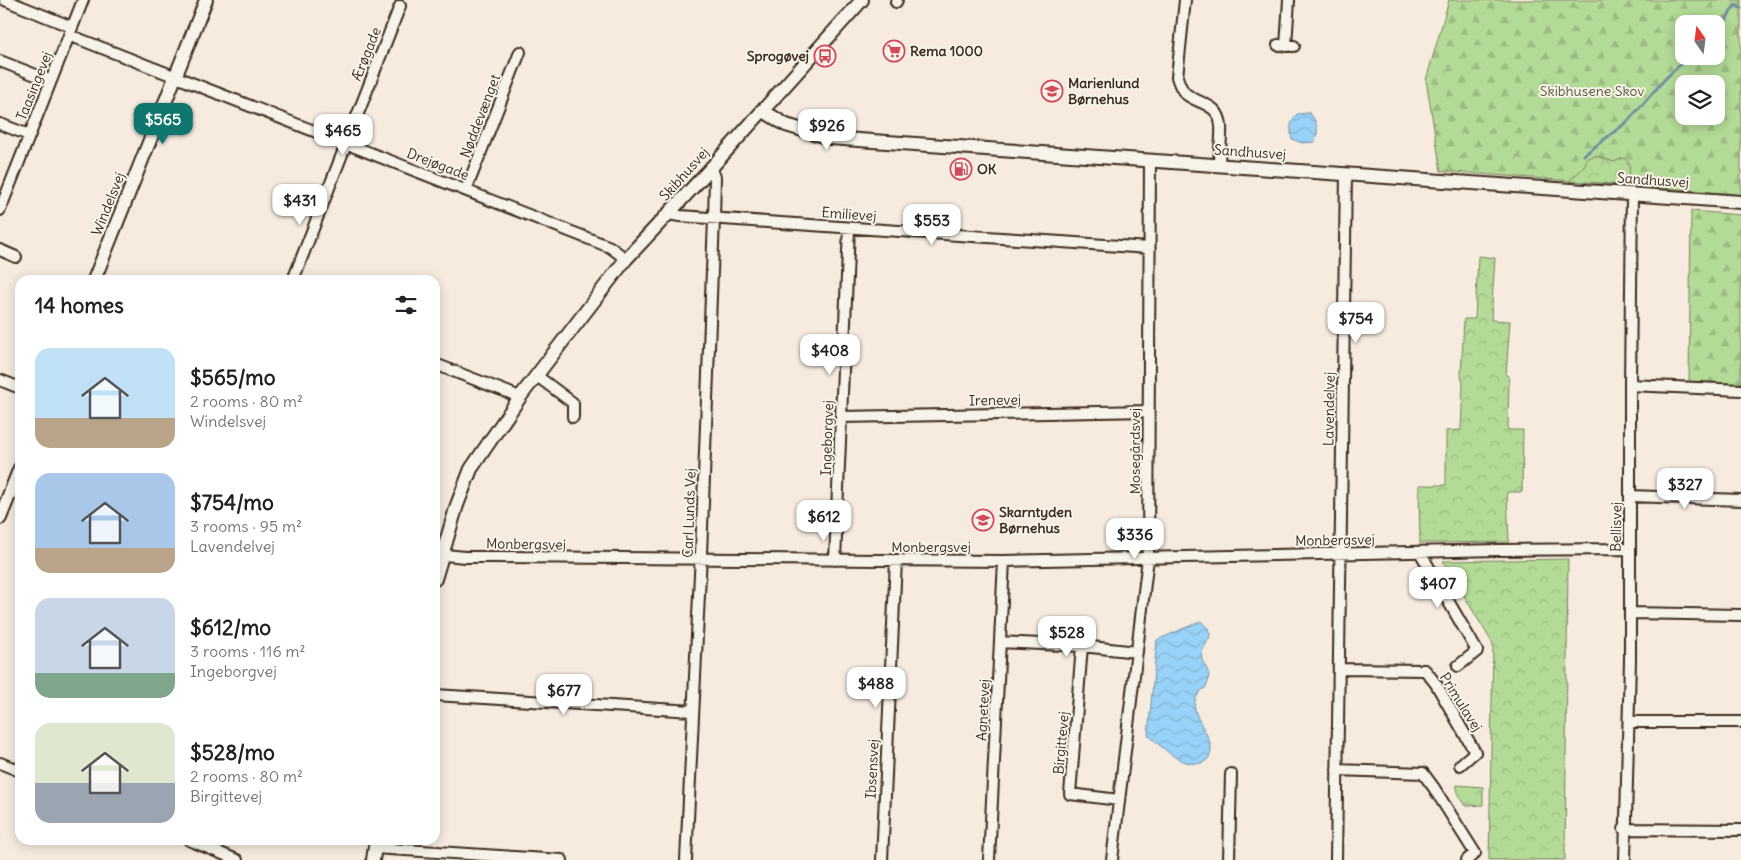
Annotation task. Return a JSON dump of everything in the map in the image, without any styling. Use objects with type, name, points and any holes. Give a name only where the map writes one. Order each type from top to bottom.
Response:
[{"type":"street","name":"Drejøgade","points":[[5,0],[70,31],[175,76],[610,247],[626,259]]},
{"type":"street","name":"Taasingevej","points":[[0,210],[4,188],[29,135],[83,0]]},
{"type":"street","name":"Windelsvej","points":[[96,275],[206,0]]},
{"type":"street","name":"Skibhusvej","points":[[440,550],[471,470],[520,397],[626,259],[711,168],[862,0]]},
{"type":"street","points":[[1185,0],[1177,77],[1180,86],[1187,94],[1212,107],[1218,116],[1221,125],[1219,165]]},
{"type":"street","points":[[1286,46],[1290,0]]},
{"type":"street","name":"Ærøgade","points":[[294,275],[400,6]]},
{"type":"street","name":"Nøddevænget","points":[[466,190],[520,52]]},
{"type":"street","points":[[0,61],[51,81]]},
{"type":"street","name":"Sandhusvej","points":[[762,110],[786,125],[830,138],[1741,202]]},
{"type":"street","points":[[0,124],[29,135]]},
{"type":"street","name":"Mosegårdsvej","points":[[1112,860],[1148,558],[1150,160]]},
{"type":"street","name":"Carl Lunds Vej","points":[[686,860],[714,219],[715,177],[711,168]]},
{"type":"street","name":"Lavendelvej","points":[[1339,553],[1342,492],[1346,174]]},
{"type":"street","name":"Bellisvej","points":[[1625,860],[1624,829],[1629,722],[1632,194]]},
{"type":"street","name":"Emilievej","points":[[668,214],[714,219],[1149,248]]},
{"type":"street","name":"Ingeborgvej","points":[[835,560],[849,228]]},
{"type":"street","points":[[0,250],[16,257]]},
{"type":"street","points":[[440,366],[520,397]]},
{"type":"street","points":[[537,376],[573,403],[573,417]]},
{"type":"street","points":[[0,380],[15,386]]},
{"type":"street","points":[[1630,385],[1741,390]]},
{"type":"street","name":"Irenevej","points":[[841,417],[1149,411]]},
{"type":"street","points":[[0,518],[15,480]]},
{"type":"street","points":[[1630,496],[1741,500]]},
{"type":"street","name":"Monbergsvej","points":[[440,555],[700,560],[1004,561],[1339,553],[1629,549]]},
{"type":"street","points":[[1420,552],[1476,651],[1458,666]]},
{"type":"street","points":[[1336,860],[1340,669],[1339,553]]},
{"type":"street","name":"Ibsensvej","points":[[882,860],[896,560]]},
{"type":"street","name":"Agnetevej","points":[[989,860],[1004,561]]},
{"type":"street","points":[[1630,613],[1741,615]]},
{"type":"street","points":[[1000,642],[1082,646],[1138,652]]},
{"type":"street","name":"Birgittevej","points":[[1082,646],[1070,794],[1119,800]]},
{"type":"street","name":"Primulavej","points":[[1340,669],[1425,670],[1436,684],[1475,752],[1460,765]]},
{"type":"street","points":[[440,695],[693,711]]},
{"type":"street","points":[[1629,722],[1741,722]]},
{"type":"street","points":[[0,763],[15,769]]},
{"type":"street","points":[[1337,770],[1422,773],[1434,788],[1475,853],[1467,860]]},
{"type":"street","points":[[1229,860],[1231,774]]},
{"type":"street","points":[[1624,829],[1741,830]]},
{"type":"street","points":[[201,845],[237,860]]},
{"type":"street","points":[[374,849],[562,860]]},
{"type":"green space","name":"Skibhusene Skov","points":[[1449,0],[1741,0],[1741,195],[1441,171],[1426,80]]},
{"type":"green space","points":[[1596,156],[1614,162],[1623,158],[1628,161],[1630,185],[1569,181],[1584,167],[1588,158]]},
{"type":"green space","points":[[1691,211],[1741,215],[1741,384],[1689,382]]},
{"type":"green space","points":[[1478,256],[1495,258],[1491,320],[1510,321],[1506,375],[1509,376],[1508,430],[1523,430],[1522,492],[1507,492],[1509,542],[1420,543],[1419,485],[1446,485],[1446,431],[1461,430],[1464,319],[1475,319]]},
{"type":"green space","points":[[1568,559],[1565,860],[1489,860],[1493,644],[1443,561]]},
{"type":"green space","points":[[1457,785],[1483,787],[1483,805],[1465,806],[1457,793]]},
{"type":"water","points":[[1310,113],[1317,127],[1314,142],[1302,143],[1292,139],[1291,125],[1293,119],[1297,114]]},
{"type":"water","points":[[1201,621],[1210,633],[1202,657],[1209,676],[1206,687],[1198,694],[1195,709],[1211,749],[1207,760],[1198,764],[1180,760],[1148,735],[1157,640]]},
{"type":"waterway","points":[[1725,21],[1735,5],[1741,8]]},
{"type":"waterway","points":[[1584,155],[1627,122],[1680,65]]},
{"type":"place","name":"Rema 1000","points":[[894,51]]},
{"type":"place","name":"Sprogøvej","points":[[825,56]]},
{"type":"place","name":"Marienlund Børnehus","points":[[1052,91]]},
{"type":"place","name":"OK","points":[[961,169]]},
{"type":"place","name":"Skarntyden Børnehus","points":[[983,520]]}]
